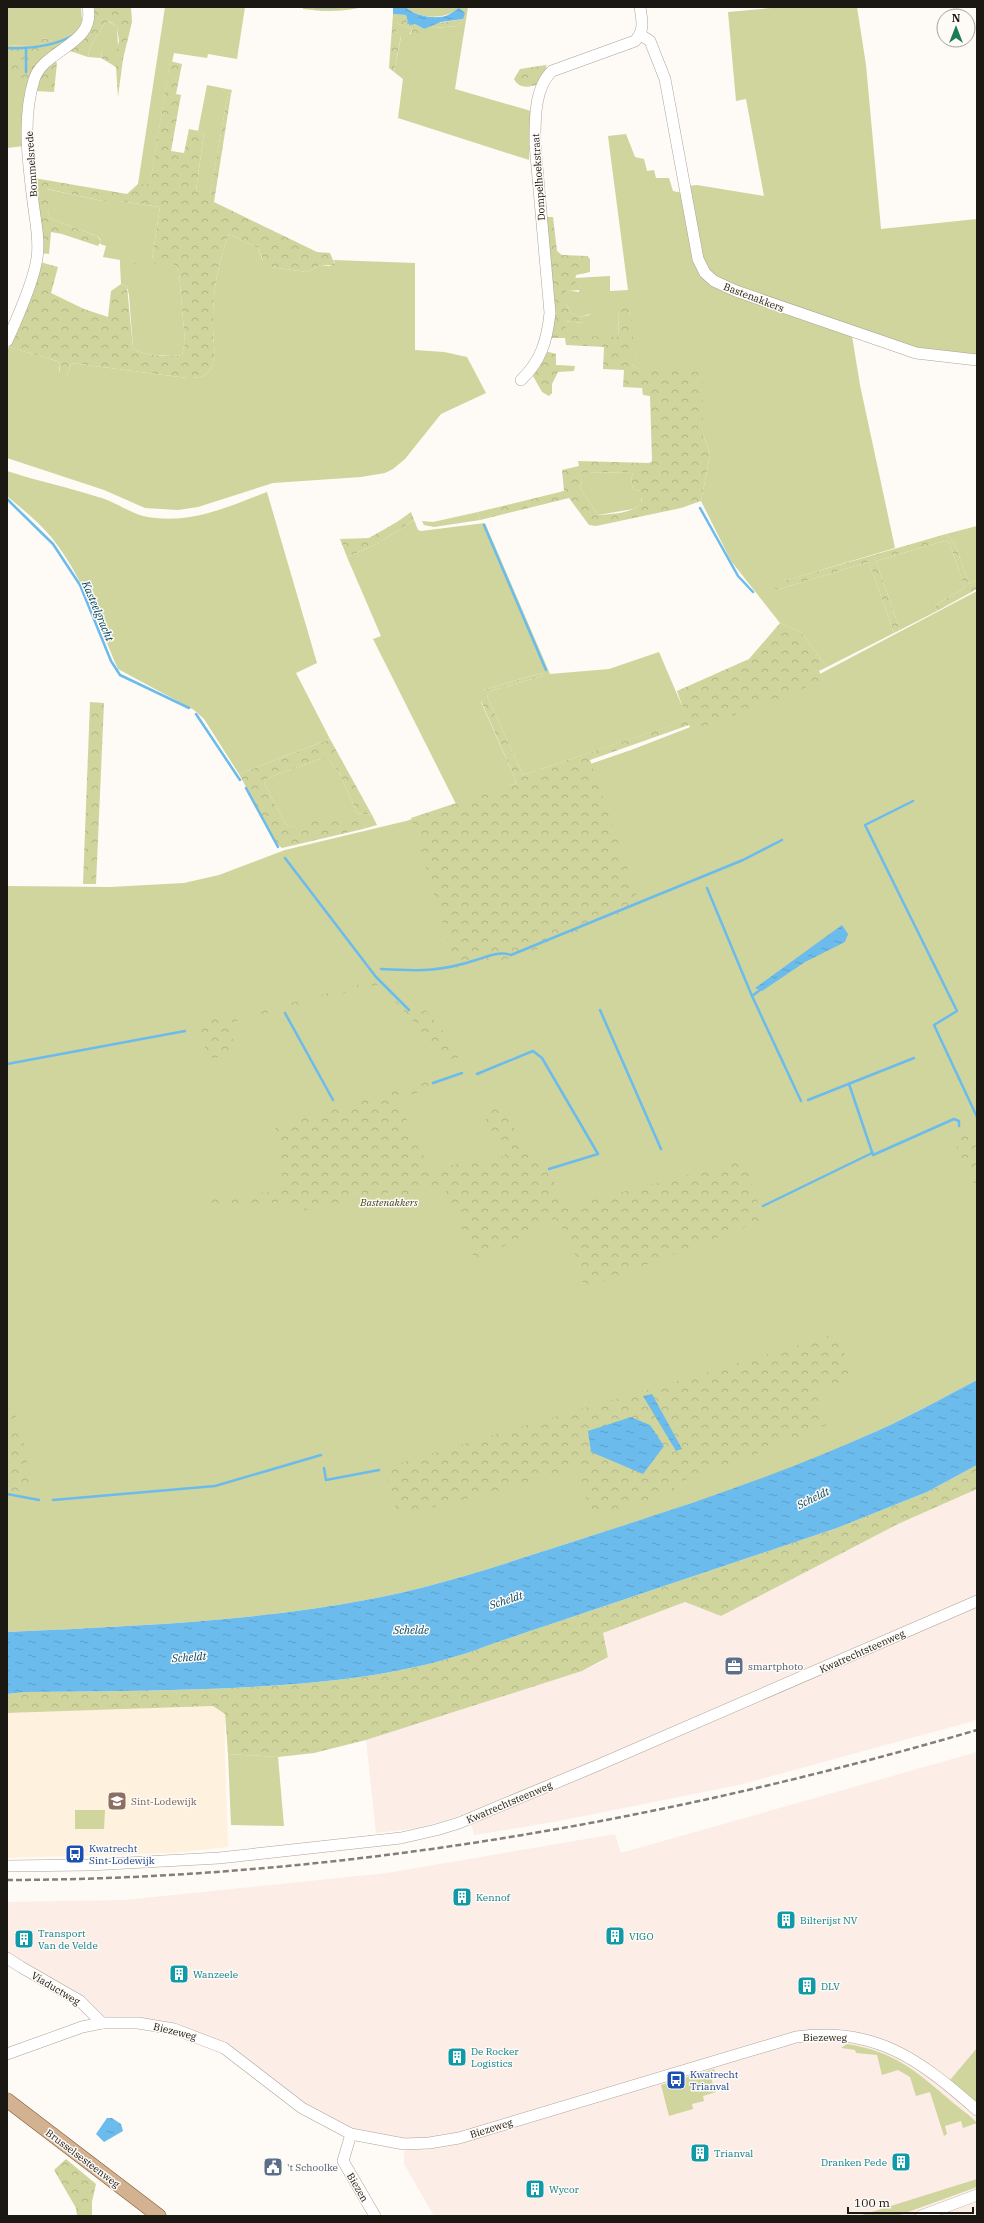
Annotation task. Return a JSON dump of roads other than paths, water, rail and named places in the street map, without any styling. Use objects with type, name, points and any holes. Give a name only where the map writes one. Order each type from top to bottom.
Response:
[{"type":"main road","name":"Brusselsesteenweg","points":[[7,2100],[159,2216]]},
{"type":"street","name":"Bommelsrede","points":[[7,340],[37,260],[37,224],[28,150],[28,105],[31,90],[35,76],[46,62],[86,29],[90,15],[88,7]]},
{"type":"street","points":[[640,7],[643,26],[641,35]]},
{"type":"street","name":"Bastenakkers","points":[[641,35],[650,42],[665,79],[673,115],[698,259],[705,273],[714,281],[736,291],[874,340],[916,353],[977,360]]},
{"type":"street","name":"Dompelhoekstraat","points":[[521,380],[533,368],[543,351],[548,334],[550,313],[535,144],[535,124],[542,84],[552,71],[629,44],[641,35]]},
{"type":"street","name":"Kwatrechtsteenweg","points":[[7,1866],[95,1865],[219,1858],[401,1838],[436,1830],[459,1823],[596,1766],[977,1601]]},
{"type":"street","name":"Viaductweg","points":[[7,1958],[21,1968],[80,2001],[102,2023]]},
{"type":"street","name":"Biezeweg","points":[[7,2054],[82,2027],[102,2023],[138,2023],[174,2029],[210,2041],[224,2048],[302,2108],[351,2134],[404,2144],[429,2143],[460,2138],[796,2037],[821,2035],[861,2038],[898,2050],[948,2085],[977,2110]]},
{"type":"street","name":"Biezen","points":[[351,2134],[343,2161],[375,2216]]},
{"type":"street","points":[[921,2216],[977,2195]]},
{"type":"water","points":[[393,7],[406,7],[414,13],[432,17],[448,15],[459,8],[465,13],[463,19],[441,22],[424,29],[415,24],[410,25],[406,15],[393,14]]},
{"type":"water","points":[[842,925],[848,934],[845,942],[805,962],[762,991],[755,988]]},
{"type":"water","name":"Schelde","points":[[977,1380],[977,1465],[927,1492],[837,1528],[465,1654],[437,1662],[381,1674],[296,1684],[207,1689],[25,1692],[7,1694],[7,1632],[144,1625],[235,1618],[326,1607],[422,1588],[498,1566],[611,1530],[802,1463],[890,1425]]},
{"type":"water","points":[[652,1394],[682,1449],[676,1451],[643,1396]]},
{"type":"water","points":[[631,1417],[650,1425],[664,1446],[643,1474],[591,1452],[588,1431]]},
{"type":"water","points":[[107,2118],[112,2118],[121,2124],[123,2131],[104,2142],[96,2134]]},
{"type":"waterway","points":[[315,7],[337,7]]},
{"type":"waterway","points":[[7,48],[48,45],[72,36]]},
{"type":"waterway","points":[[26,48],[26,72]]},
{"type":"waterway","name":"Kasteelgracht","points":[[7,499],[53,544],[80,585],[111,661],[120,675],[189,708]]},
{"type":"waterway","points":[[700,508],[738,576],[753,592]]},
{"type":"waterway","points":[[484,525],[546,670]]},
{"type":"waterway","points":[[196,714],[240,780]]},
{"type":"waterway","points":[[246,788],[278,847]]},
{"type":"waterway","points":[[913,801],[865,825],[957,1011],[934,1025],[977,1117]]},
{"type":"waterway","points":[[381,969],[440,969],[463,964],[494,954],[511,955],[743,860],[782,840]]},
{"type":"waterway","points":[[285,858],[376,977],[409,1010]]},
{"type":"waterway","points":[[707,888],[752,996],[801,1101]]},
{"type":"waterway","points":[[752,996],[760,990]]},
{"type":"waterway","points":[[600,1010],[661,1149]]},
{"type":"waterway","points":[[285,1013],[333,1100]]},
{"type":"waterway","points":[[7,1064],[185,1031]]},
{"type":"waterway","points":[[477,1074],[533,1051],[542,1058],[598,1154],[549,1169]]},
{"type":"waterway","points":[[808,1100],[914,1058]]},
{"type":"waterway","points":[[433,1083],[462,1073]]},
{"type":"waterway","points":[[849,1084],[873,1155],[954,1119],[959,1121],[959,1126]]},
{"type":"waterway","points":[[763,1206],[872,1153]]},
{"type":"waterway","points":[[53,1500],[215,1486],[321,1455]]},
{"type":"waterway","points":[[324,1468],[326,1480],[379,1470]]},
{"type":"waterway","points":[[7,1494],[39,1500]]},
{"type":"railway","points":[[7,1880],[130,1877],[253,1869],[375,1856],[497,1839],[618,1818],[739,1792],[858,1763],[977,1730]]},
{"type":"place","name":"smartphoto","points":[[734,1666]]},
{"type":"place","name":"Sint-Lodewijk","points":[[117,1801]]},
{"type":"place","name":"Kwatrecht Sint-Lodewijk","points":[[75,1854]]},
{"type":"place","name":"Kennof","points":[[462,1897]]},
{"type":"place","name":"Bilterijst NV","points":[[786,1920]]},
{"type":"place","name":"VIGO","points":[[615,1936]]},
{"type":"place","name":"Transport Van de Velde","points":[[24,1939]]},
{"type":"place","name":"Wanzeele","points":[[179,1974]]},
{"type":"place","name":"DLV","points":[[807,1986]]},
{"type":"place","name":"De Rocker Logistics","points":[[457,2057]]},
{"type":"place","name":"Kwatrecht Trianval","points":[[676,2080]]},
{"type":"place","name":"Trianval","points":[[700,2153]]},
{"type":"place","name":"Dranken Pede","points":[[901,2162]]},
{"type":"place","name":"'t Schoolke","points":[[273,2167]]},
{"type":"place","name":"Wycor","points":[[535,2189]]},
{"type":"water label","name":"Scheldt","points":[[813,1498]]},
{"type":"water label","name":"Scheldt","points":[[506,1600]]},
{"type":"water label","name":"Scheldt","points":[[189,1657]]}]
